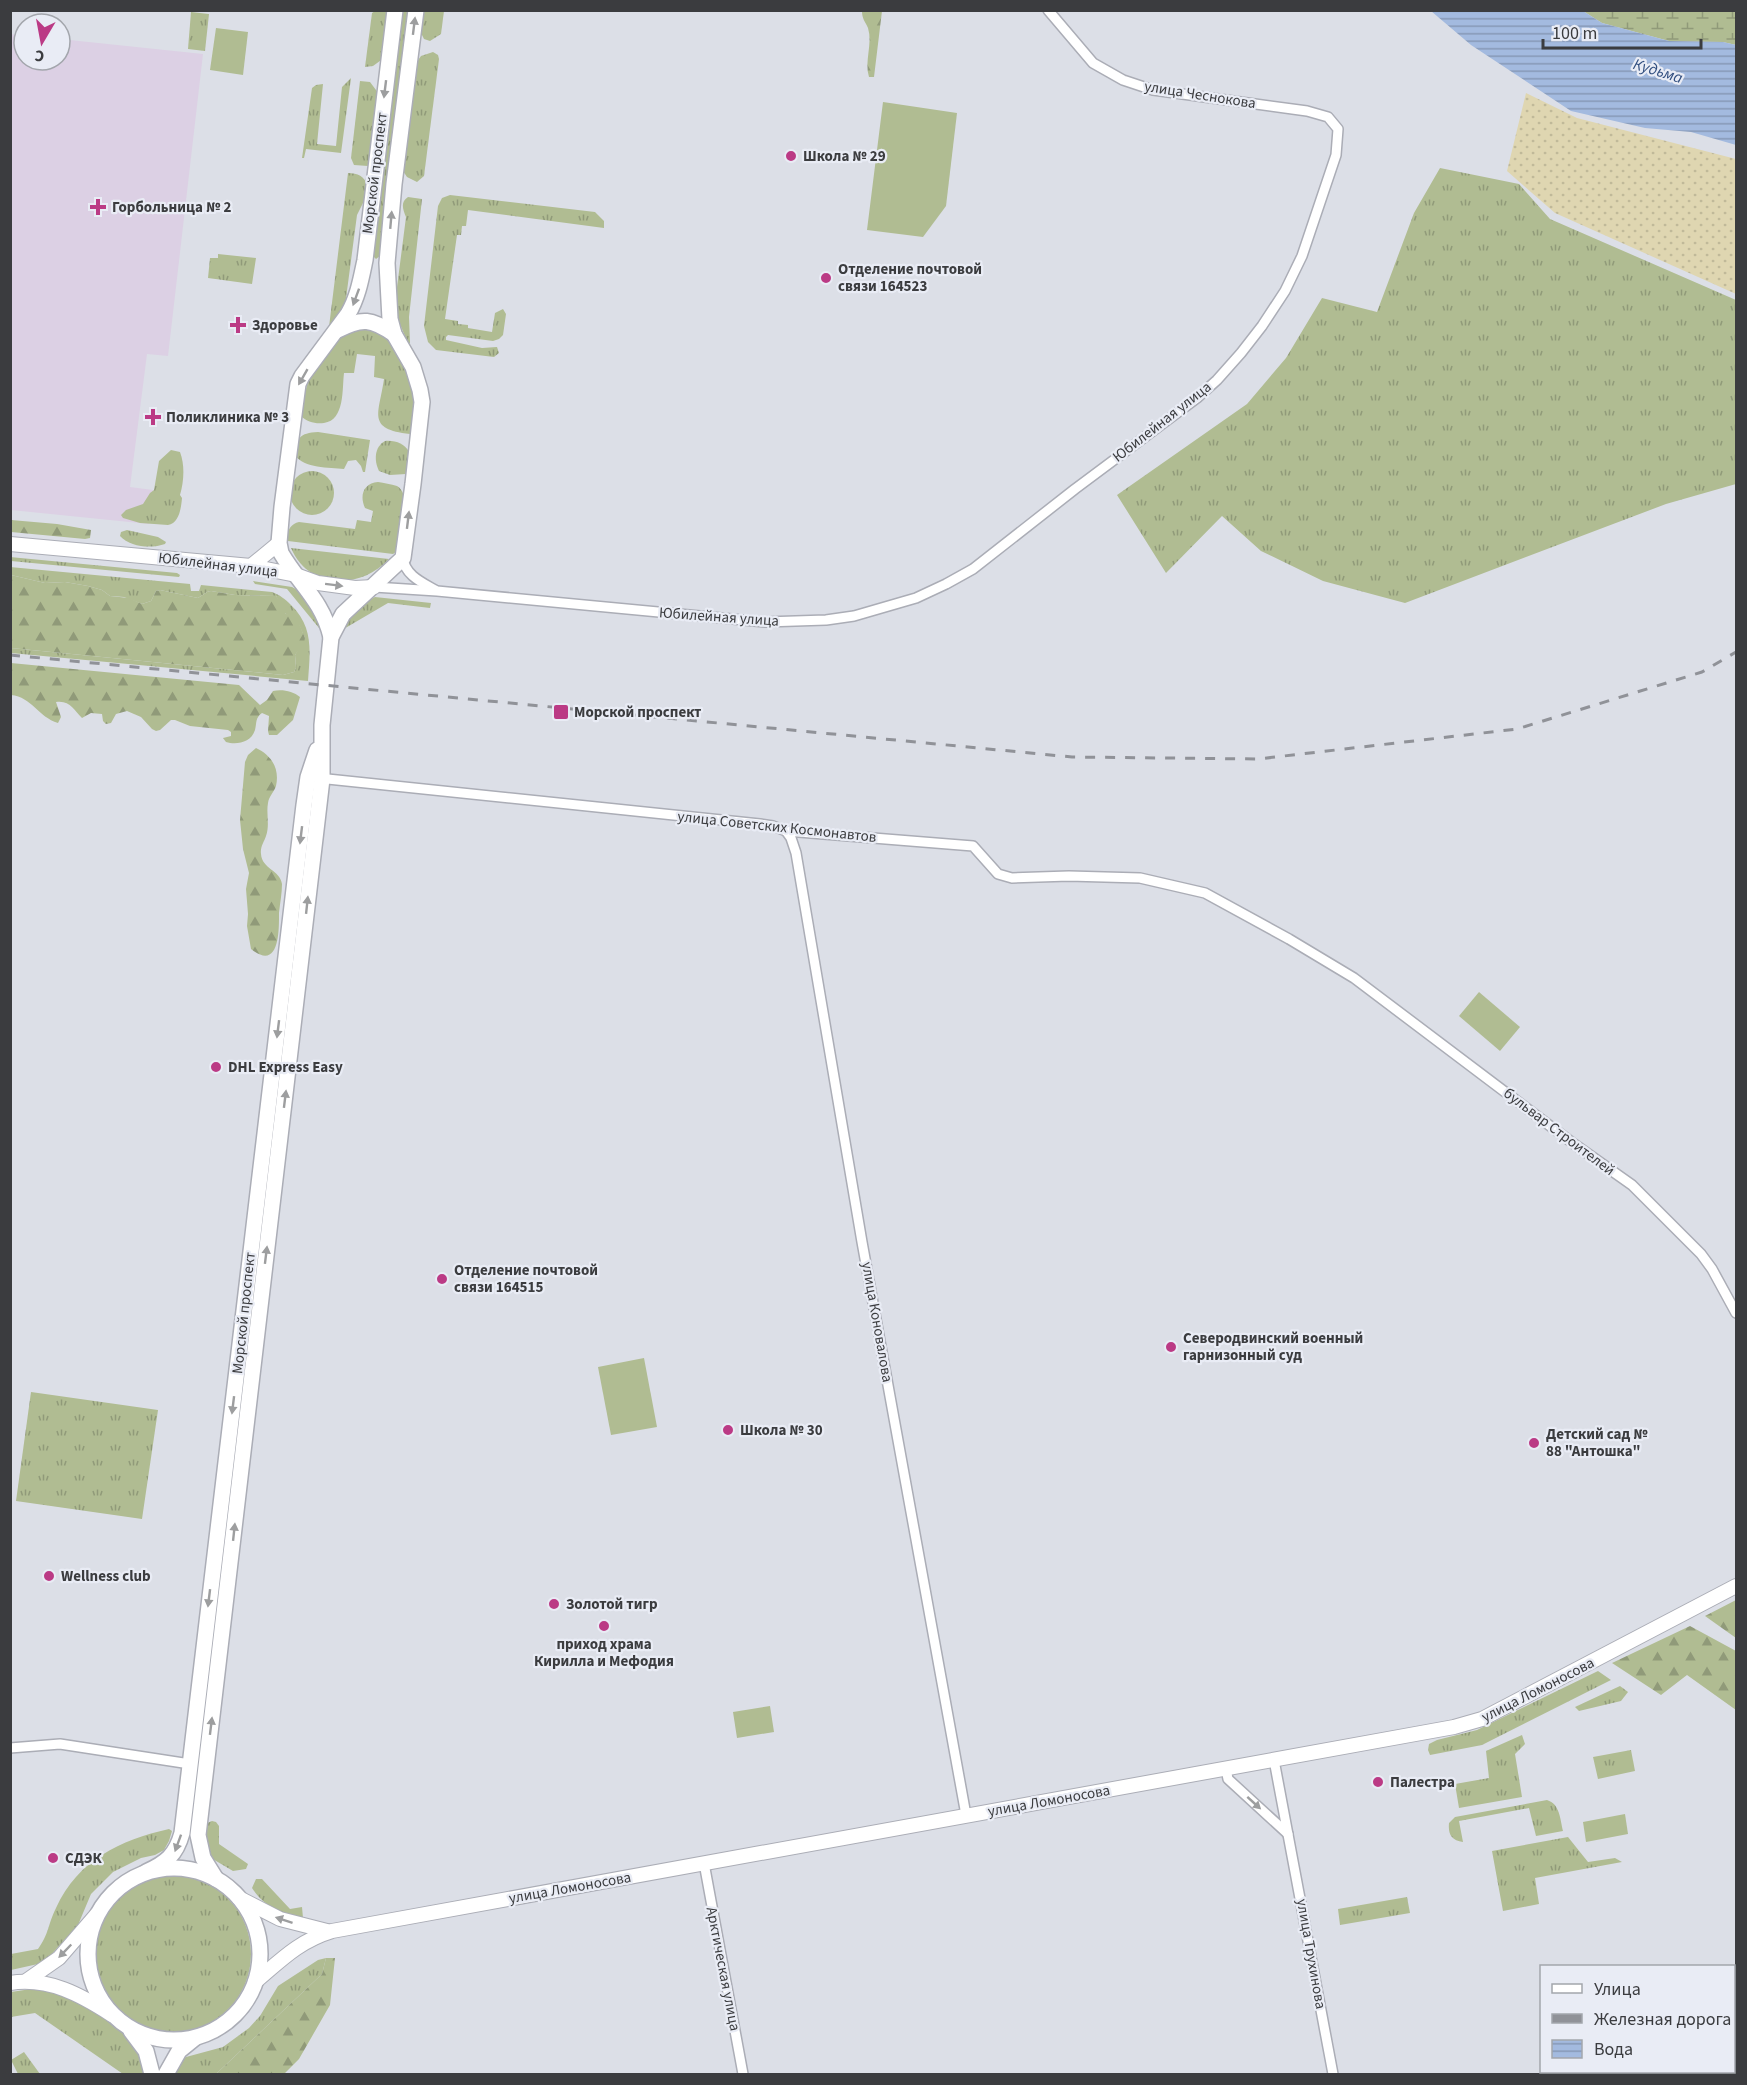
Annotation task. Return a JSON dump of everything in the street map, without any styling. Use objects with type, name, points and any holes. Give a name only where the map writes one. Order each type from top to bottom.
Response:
[{"type":"main road","name":"Морской проспект","points":[[331,638],[323,611],[281,553],[279,543],[298,384],[338,330],[354,303],[365,261],[395,10]]},
{"type":"main road","name":"Морской проспект","points":[[216,1879],[204,1858],[198,1835],[207,1766],[244,1380],[246,1285],[321,739],[331,638],[343,614],[403,558],[422,402],[413,367],[394,334],[390,319],[387,263],[394,184],[416,10]]},
{"type":"main road","points":[[365,261],[372,266],[381,267],[387,263]]},
{"type":"main road","points":[[338,330],[353,322],[371,321],[394,334]]},
{"type":"main road","name":"Морской проспект","points":[[146,1872],[169,1860],[178,1847],[182,1833],[244,1380],[262,1286],[315,778]]},
{"type":"main road","points":[[246,1285],[262,1286]]},
{"type":"main road","points":[[190,1764],[207,1766]]},
{"type":"main road","points":[[178,1868],[201,1872],[216,1879],[239,1898],[252,1918],[259,1940],[259,1964],[255,1982],[242,2007],[216,2029],[186,2039],[159,2039],[127,2026],[112,2015],[97,1993],[89,1969],[88,1944],[97,1914],[116,1889],[146,1872],[178,1868]]},
{"type":"main road","points":[[127,2026],[146,2052],[152,2074]]},
{"type":"main road","points":[[166,2074],[179,2051],[197,2037]]},
{"type":"street","name":"улица Чеснокова","points":[[1048,10],[1093,63],[1123,80],[1152,90],[1307,111],[1328,117],[1338,129]]},
{"type":"street","name":"Юбилейная улица","points":[[10,544],[251,566],[296,575],[318,583],[355,588],[437,591],[765,622],[826,620],[854,616],[916,598],[973,569],[1197,398],[1217,380],[1262,326],[1285,291],[1302,256],[1336,155],[1338,129]]},
{"type":"street","points":[[251,566],[279,543]]},
{"type":"street","points":[[403,558],[404,566],[415,579],[437,591]]},
{"type":"street","name":"улица Советских Космонавтов","points":[[315,778],[760,824],[786,831],[973,846],[998,874],[1012,878],[1069,876],[1140,878],[1204,893],[1289,939],[1354,978]]},
{"type":"street","name":"улица Коновалова","points":[[786,831],[796,853],[862,1242],[966,1815]]},
{"type":"street","name":"бульвар Строителей","points":[[1354,978],[1632,1185],[1701,1254],[1737,1313]]},
{"type":"street","name":"улица Ломоносова","points":[[332,1931],[1454,1727],[1482,1719],[1737,1586]]},
{"type":"street","points":[[10,1748],[60,1744],[190,1764]]},
{"type":"street","name":"улица Трухинова","points":[[1274,1760],[1333,2074]]},
{"type":"street","points":[[1226,1769],[1228,1779],[1288,1834]]},
{"type":"street","name":"Арктическая улица","points":[[704,1863],[743,2074]]},
{"type":"street","points":[[239,1898],[280,1919],[314,1929],[332,1931]]},
{"type":"street","points":[[26,1981],[59,1958],[97,1914]]},
{"type":"street","points":[[255,1982],[301,1943],[332,1931]]},
{"type":"street","points":[[10,1983],[26,1981],[74,1991],[112,2015]]},
{"type":"shaded area","name":"Горбольница № 2","points":[[10,34],[12,34],[12,72],[72,72],[72,40],[203,54],[168,356],[147,354],[130,487],[153,490],[149,524],[11,510]]},
{"type":"green space","points":[[390,11],[384,58],[373,66],[365,67],[372,13]]},
{"type":"green space","points":[[402,11],[410,11],[380,256],[376,259],[372,255]]},
{"type":"green space","points":[[423,11],[444,11],[441,34],[430,41],[424,39],[420,31]]},
{"type":"green space","points":[[862,11],[882,11],[874,77],[869,77],[867,65],[869,34]]},
{"type":"green space","points":[[1583,11],[1736,11],[1736,45],[1723,42],[1669,41],[1602,23]]},
{"type":"green space","points":[[191,12],[209,14],[205,51],[188,49]]},
{"type":"green space","points":[[216,28],[248,32],[243,75],[210,70]]},
{"type":"green space","points":[[433,52],[438,55],[439,59],[424,176],[417,182],[407,177],[403,171],[416,63],[421,56]]},
{"type":"green space","points":[[351,78],[341,153],[306,149],[304,158],[302,158],[312,88],[323,84],[317,144],[336,146],[342,87]]},
{"type":"green space","points":[[360,81],[370,82],[379,94],[371,162],[368,166],[354,165],[351,158]]},
{"type":"green space","points":[[883,102],[957,113],[946,206],[923,237],[867,230]]},
{"type":"green space","points":[[1440,168],[1519,184],[1550,219],[1736,300],[1736,484],[1666,504],[1405,603],[1323,581],[1261,551],[1222,516],[1166,573],[1117,495],[1247,404],[1286,358],[1322,298],[1377,312],[1414,213]]},
{"type":"green space","points":[[348,173],[360,176],[368,186],[366,197],[357,215],[345,306],[333,326],[329,327]]},
{"type":"green space","points":[[450,195],[595,212],[604,221],[604,228],[468,210],[466,226],[462,226],[461,235],[457,235],[445,319],[458,321],[458,324],[468,325],[468,328],[492,332],[495,313],[503,309],[506,314],[503,335],[493,341],[448,335],[446,340],[482,348],[497,347],[499,353],[494,357],[436,350],[428,342],[424,326],[438,206],[442,198]]},
{"type":"green space","points":[[408,197],[422,199],[409,317],[410,343],[396,315],[396,295],[406,217],[403,204]]},
{"type":"green space","points":[[218,254],[256,258],[252,284],[208,278],[210,258],[218,258]]},
{"type":"green space","points":[[361,328],[387,335],[407,365],[417,397],[414,430],[410,434],[396,432],[381,424],[378,410],[384,379],[374,377],[375,356],[357,354],[354,373],[344,373],[341,403],[336,416],[331,421],[314,423],[301,416],[308,382],[317,365],[339,338]]},
{"type":"green space","points":[[318,432],[370,440],[365,472],[356,460],[348,461],[344,469],[317,467],[299,460],[295,455],[300,437]]},
{"type":"green space","points":[[385,441],[399,443],[408,450],[411,461],[406,474],[390,475],[379,471],[376,454]]},
{"type":"green space","points":[[171,450],[180,452],[183,468],[180,495],[182,502],[175,521],[168,525],[140,523],[123,518],[121,515],[126,510],[143,504],[154,490],[159,461]]},
{"type":"green space","points":[[312,471],[321,472],[328,477],[333,484],[333,502],[328,509],[321,514],[312,515],[303,514],[296,509],[291,502],[290,493],[291,484],[296,477],[303,472]]},
{"type":"green space","points":[[378,482],[397,486],[404,498],[405,515],[399,550],[393,554],[288,541],[289,529],[299,522],[355,529],[357,520],[371,522],[373,511],[365,508],[363,494],[366,487]]},
{"type":"green space","points":[[11,520],[91,530],[90,538],[11,532]]},
{"type":"green space","points":[[127,530],[158,537],[166,542],[153,546],[135,545],[120,536],[121,532]]},
{"type":"green space","points":[[291,548],[389,559],[364,576],[336,581],[310,572],[299,562]]},
{"type":"green space","points":[[10,557],[180,575],[179,577],[11,561]]},
{"type":"green space","points":[[10,567],[190,584],[191,591],[199,591],[201,585],[272,592],[289,603],[304,622],[309,640],[308,681],[11,653],[11,648],[283,675],[294,672],[295,655],[305,638],[299,625],[285,613],[276,596],[235,595],[211,591],[198,598],[160,590],[156,591],[151,601],[142,604],[124,597],[110,596],[102,590],[88,586],[65,582],[45,583],[11,575]]},
{"type":"green space","points":[[11,575],[45,583],[65,582],[88,586],[102,590],[110,596],[129,598],[142,604],[151,601],[156,591],[160,590],[198,598],[211,591],[235,595],[276,596],[285,608],[285,613],[298,621],[305,638],[304,643],[295,655],[294,672],[283,675],[11,648]]},
{"type":"green space","points":[[253,581],[292,587],[301,592],[325,629],[319,628],[287,589],[255,584]]},
{"type":"green space","points":[[375,597],[431,603],[430,608],[388,603],[342,630],[356,611]]},
{"type":"green space","points":[[11,663],[239,685],[260,705],[273,691],[287,691],[300,697],[293,720],[277,735],[269,735],[269,716],[262,713],[257,718],[255,730],[250,738],[239,743],[226,742],[223,738],[231,736],[228,730],[190,726],[175,720],[171,720],[156,731],[141,717],[127,711],[116,714],[111,723],[106,724],[102,714],[91,713],[82,718],[71,706],[61,702],[56,702],[61,717],[58,723],[24,699],[11,695]]},
{"type":"green space","points":[[256,748],[270,758],[277,773],[276,786],[269,798],[267,832],[261,851],[264,863],[281,879],[282,884],[278,937],[273,952],[268,955],[261,955],[251,949],[247,926],[246,889],[249,873],[243,849],[240,820],[245,762],[248,755]]},
{"type":"green space","points":[[1479,992],[1520,1027],[1500,1051],[1459,1016]]},
{"type":"green space","points":[[644,1358],[657,1427],[611,1435],[598,1367]]},
{"type":"green space","points":[[31,1392],[158,1410],[142,1519],[16,1501]]},
{"type":"green space","points":[[1736,1600],[1736,1638],[1705,1616]]},
{"type":"green space","points":[[1690,1626],[1736,1651],[1736,1710],[1687,1675],[1661,1695],[1612,1663]]},
{"type":"green space","points":[[1598,1671],[1611,1680],[1482,1745],[1430,1755],[1429,1744],[1437,1740],[1477,1730]]},
{"type":"green space","points":[[1620,1686],[1628,1692],[1621,1701],[1579,1711],[1575,1707]]},
{"type":"green space","points":[[770,1706],[774,1732],[737,1738],[733,1712]]},
{"type":"green space","points":[[1522,1735],[1525,1744],[1515,1754],[1522,1797],[1459,1808],[1455,1784],[1489,1778],[1486,1751]]},
{"type":"green space","points":[[1631,1750],[1635,1771],[1598,1779],[1593,1757]]},
{"type":"green space","points":[[1547,1800],[1557,1808],[1563,1831],[1536,1836],[1529,1808],[1459,1821],[1463,1842],[1453,1838],[1449,1830],[1449,1823],[1455,1817]]},
{"type":"green space","points":[[1625,1814],[1628,1834],[1586,1842],[1583,1822]]},
{"type":"green space","points":[[212,1821],[219,1826],[219,1844],[248,1864],[246,1869],[233,1871],[211,1858],[205,1850],[205,1824]]},
{"type":"green space","points":[[169,1829],[172,1831],[164,1850],[113,1872],[91,1894],[78,1925],[50,1956],[38,1964],[11,1970],[11,1954],[38,1949],[65,1891],[89,1865],[118,1846]]},
{"type":"green space","points":[[1568,1837],[1588,1862],[1615,1858],[1622,1862],[1535,1878],[1539,1904],[1503,1911],[1492,1851]]},
{"type":"green space","points":[[172,1875],[202,1881],[216,1888],[228,1898],[238,1910],[245,1924],[251,1954],[245,1984],[238,1998],[228,2010],[216,2020],[202,2027],[172,2033],[142,2027],[128,2020],[116,2010],[106,1998],[99,1984],[93,1954],[99,1924],[106,1910],[116,1898],[128,1888],[142,1881]]},
{"type":"green space","points":[[256,1879],[262,1879],[290,1909],[302,1907],[303,1918],[288,1916],[268,1905],[252,1888]]},
{"type":"green space","points":[[1407,1897],[1410,1913],[1340,1925],[1338,1909]]},
{"type":"green space","points":[[326,1958],[322,1974],[216,2074],[173,2074],[178,2062],[186,2057],[223,2047],[249,2028],[260,2016],[278,1986],[318,1960]]},
{"type":"green space","points":[[326,1958],[335,1958],[330,2005],[299,2059],[284,2074],[216,2074],[322,1974]]},
{"type":"green space","points":[[31,1989],[57,1992],[107,2017],[125,2032],[142,2053],[147,2074],[123,2074],[35,2013],[11,2017],[11,1992]]},
{"type":"green space","points":[[24,2052],[40,2074],[18,2074],[11,2060]]},
{"type":"sand","points":[[1526,93],[1577,118],[1736,159],[1736,294],[1555,213],[1507,171]]},
{"type":"water","name":"Кудьма","points":[[1431,11],[1583,11],[1602,23],[1669,41],[1723,42],[1736,45],[1736,145],[1691,132],[1645,128],[1571,111],[1471,45]]},
{"type":"railway","points":[[10,655],[1072,757],[1258,759],[1517,729],[1702,672],[1736,652]]},
{"type":"place","name":"Школа № 29","points":[[791,156]]},
{"type":"place","name":"Горбольница № 2","points":[[98,207]]},
{"type":"place","name":"Отделение почтовой связи 164523","points":[[826,278]]},
{"type":"place","name":"Здоровье","points":[[238,325]]},
{"type":"place","name":"Поликлиника № 3","points":[[153,417]]},
{"type":"place","name":"Морской проспект","points":[[561,712]]},
{"type":"place","name":"DHL Express Easy","points":[[216,1067]]},
{"type":"place","name":"Отделение почтовой связи 164515","points":[[442,1279]]},
{"type":"place","name":"Северодвинский военный гарнизонный суд","points":[[1171,1347]]},
{"type":"place","name":"Школа № 30","points":[[728,1430]]},
{"type":"place","name":"Детский сад № 88 \"Антошка\"","points":[[1534,1443]]},
{"type":"place","name":"Wellness club","points":[[49,1576]]},
{"type":"place","name":"Золотой тигр","points":[[554,1604]]},
{"type":"place","name":"приход храма Кирилла и Мефодия","points":[[604,1626]]},
{"type":"place","name":"Палестра","points":[[1378,1782]]},
{"type":"place","name":"СДЭК","points":[[53,1858]]}]
